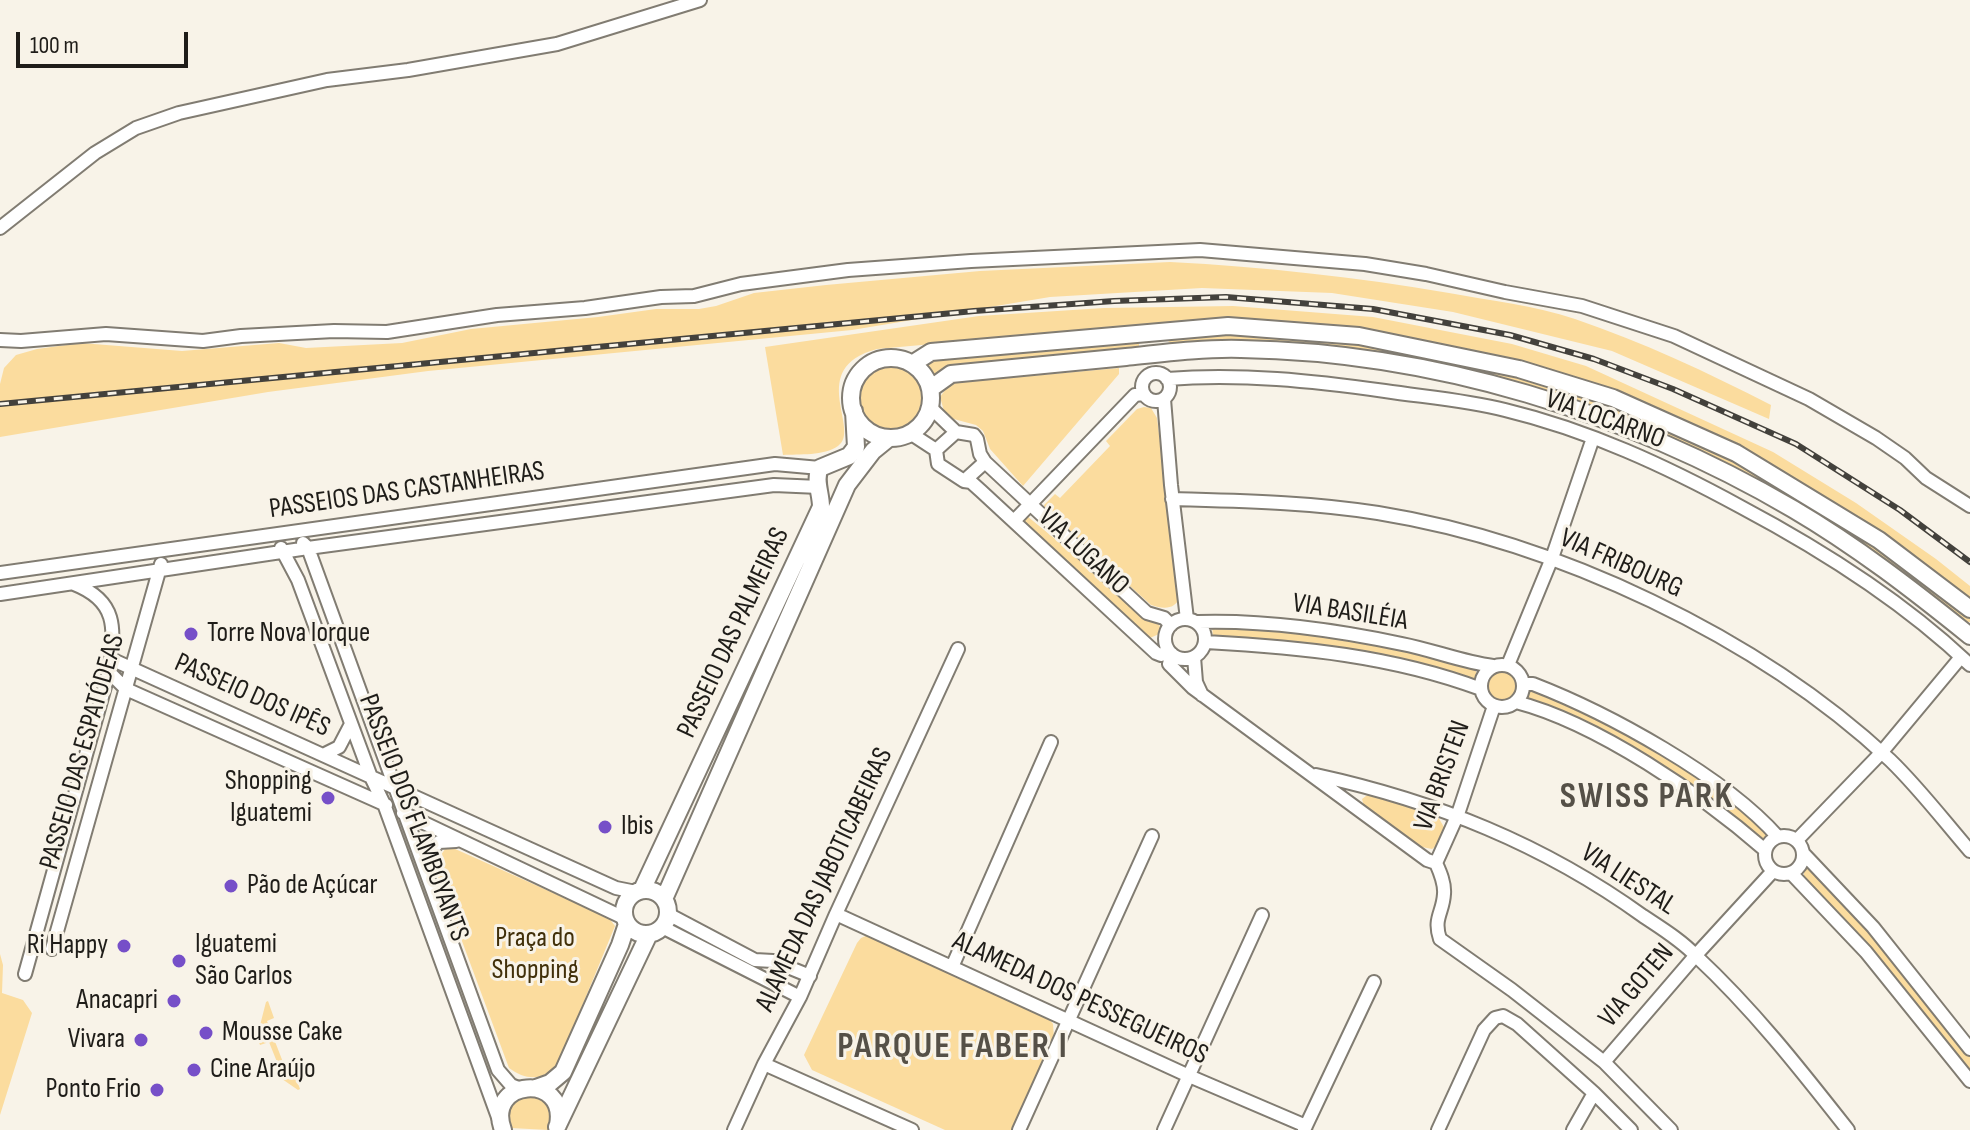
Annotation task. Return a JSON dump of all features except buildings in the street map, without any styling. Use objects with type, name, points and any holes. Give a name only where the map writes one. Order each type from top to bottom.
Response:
[{"type":"street","points":[[0,228],[95,153],[136,128],[179,113],[327,80],[408,70],[557,44],[700,0]]},
{"type":"street","points":[[0,340],[95,334],[203,341],[303,333],[387,332],[497,315],[694,296],[741,284],[848,270],[971,261],[1184,251],[1365,264],[1582,306],[1674,336],[1809,399],[1876,438],[1905,458],[1926,478],[1970,506]]},
{"type":"street","points":[[912,364],[931,352],[1228,326],[1359,336],[1519,369],[1613,398],[1736,453],[1879,540],[1970,609]]},
{"type":"street","points":[[1150,331],[1150,355]]},
{"type":"street","points":[[930,389],[951,374],[1236,348],[1398,363],[1481,381],[1605,419],[1700,459],[1795,510],[1894,576],[1970,636]]},
{"type":"street","points":[[820,468],[854,451],[857,442],[852,402],[854,384],[864,369],[888,358],[904,360],[924,375],[930,389],[930,407],[921,424],[910,433],[889,438],[868,430],[854,411]]},
{"type":"street","points":[[1143,394],[1142,383],[1147,376],[1156,373],[1167,379],[1170,387],[1164,399],[1172,499],[1192,620]]},
{"type":"street","name":"VIA LOCARNO","points":[[1167,379],[1306,380],[1504,409],[1593,438],[1682,475],[1785,531],[1870,586],[1966,661]]},
{"type":"street","points":[[1014,521],[1135,395],[1143,394],[1152,401],[1164,399]]},
{"type":"street","points":[[1605,419],[1613,398]]},
{"type":"street","name":"VIA LUGANO","points":[[930,407],[956,432],[974,435],[985,462],[1029,505],[1147,613],[1164,618],[1171,625]]},
{"type":"street","points":[[936,450],[956,432]]},
{"type":"street","name":"VIA LUGANO","points":[[910,433],[936,450],[938,464],[964,481],[971,482],[1156,653],[1171,653]]},
{"type":"street","name":"PASSEIO DAS PALMEIRAS","points":[[556,1129],[661,918],[847,485],[873,451],[889,438]]},
{"type":"street","points":[[1508,665],[1552,558],[1593,438]]},
{"type":"street","points":[[964,481],[985,462]]},
{"type":"street","points":[[774,485],[775,464]]},
{"type":"street","name":"PASSEIOS DAS CASTANHEIRAS","points":[[0,573],[775,464],[820,468]]},
{"type":"street","name":"PASSEIO DAS PALMEIRAS","points":[[639,891],[821,507],[816,476],[820,468]]},
{"type":"street","points":[[0,594],[774,485],[835,493],[847,485]]},
{"type":"street","name":"VIA FRIBOURG","points":[[1172,499],[1309,505],[1379,513],[1457,530],[1552,558],[1654,602],[1791,683],[1881,753],[1970,851]]},
{"type":"street","points":[[313,548],[318,527]]},
{"type":"street","name":"PASSEIO DOS FLAMBOYANTS","points":[[298,530],[298,539],[313,548],[318,575],[498,1070],[511,1085],[528,1088]]},
{"type":"street","name":"PASSEIO DOS FLAMBOYANTS","points":[[280,533],[281,553],[298,580],[371,777],[384,804],[501,1126]]},
{"type":"street","points":[[160,549],[161,569]]},
{"type":"street","points":[[125,554],[152,596]]},
{"type":"street","points":[[103,558],[106,578]]},
{"type":"street","name":"PASSEIO DAS ESPATÓDEAS","points":[[52,949],[161,569]]},
{"type":"street","points":[[298,580],[318,575]]},
{"type":"street","name":"PASSEIO DAS ESPATÓDEAS","points":[[25,974],[110,665],[114,634],[107,609],[90,591],[71,583]]},
{"type":"street","points":[[1181,619],[1192,620],[1203,629],[1206,642],[1194,657],[1182,659],[1166,646],[1165,634],[1171,625],[1181,619]]},
{"type":"street","name":"VIA BASILÉIA","points":[[1192,620],[1255,623],[1357,636],[1402,643],[1493,666]]},
{"type":"street","name":"VIA BASILÉIA","points":[[1206,642],[1355,656],[1417,668],[1481,689]]},
{"type":"street","name":"ALAMEDA DAS JABOTICABEIRAS","points":[[734,1130],[810,976],[958,649]]},
{"type":"street","points":[[1171,653],[1169,664],[1184,681],[1427,860],[1436,863],[1444,885],[1436,926],[1440,939],[1604,1062],[1671,1130]]},
{"type":"street","points":[[1194,657],[1196,682],[1202,695]]},
{"type":"street","points":[[1797,840],[1966,661]]},
{"type":"street","points":[[110,665],[126,689]]},
{"type":"street","name":"PASSEIO DOS IPÊS","points":[[110,665],[131,668],[616,888],[639,891]]},
{"type":"street","points":[[1508,665],[1519,672],[1524,684],[1520,698],[1502,707],[1494,706],[1481,689],[1484,675],[1493,666],[1508,665]]},
{"type":"street","points":[[1524,684],[1533,684],[1588,708],[1675,756],[1739,801],[1778,837]]},
{"type":"street","name":"PASSEIO DOS IPÊS","points":[[126,689],[384,804],[625,921]]},
{"type":"street","points":[[183,715],[191,695]]},
{"type":"street","points":[[1516,702],[1576,726],[1655,769],[1765,850]]},
{"type":"street","name":"VIA BRISTEN","points":[[1436,863],[1458,814],[1494,706]]},
{"type":"street","points":[[323,755],[339,747],[351,724]]},
{"type":"street","points":[[360,747],[368,745],[376,734]]},
{"type":"street","points":[[952,967],[1051,742]]},
{"type":"street","points":[[297,765],[310,749]]},
{"type":"street","points":[[342,785],[347,766]]},
{"type":"street","name":"VIA LIESTAL","points":[[1313,774],[1458,814],[1548,857],[1604,889],[1696,955],[1777,1041],[1848,1130]]},
{"type":"street","points":[[1359,810],[1359,800],[1365,786]]},
{"type":"street","points":[[435,829],[443,809]]},
{"type":"street","points":[[398,843],[405,836],[414,838]]},
{"type":"street","points":[[1019,1130],[1152,836]]},
{"type":"street","points":[[1804,854],[1801,865],[1791,873],[1780,874],[1773,871],[1766,861],[1765,850],[1778,837],[1788,836],[1797,840],[1804,854],[1881,936],[1970,1049]]},
{"type":"street","points":[[430,883],[432,849],[439,842],[463,842]]},
{"type":"street","name":"VIA GOTEN","points":[[1604,1062],[1773,871]]},
{"type":"street","points":[[1791,873],[1866,952],[1970,1081]]},
{"type":"street","points":[[501,1126],[502,1105],[508,1097],[550,1083],[563,1072],[620,945],[625,921],[624,906],[639,891],[655,891],[661,918],[749,972],[800,997]]},
{"type":"street","name":"ALAMEDA DOS PESSEGUEIROS","points":[[836,914],[1305,1128]]},
{"type":"street","points":[[1164,1130],[1262,915]]},
{"type":"street","points":[[625,921],[636,932],[661,918]]},
{"type":"street","points":[[661,918],[755,960],[773,961],[810,976]]},
{"type":"street","points":[[749,972],[755,960]]},
{"type":"street","points":[[1305,1128],[1374,982]]},
{"type":"street","points":[[1438,1130],[1484,1030],[1500,1016],[1517,1024],[1631,1130]]},
{"type":"street","points":[[764,1064],[880,1124],[912,1130]]},
{"type":"street","points":[[528,1088],[553,1098],[559,1117],[556,1129]]},
{"type":"street","points":[[1573,1130],[1594,1093]]},
{"type":"green space","points":[[1170,262],[1345,277],[1560,314],[1699,369],[1771,405],[1769,419],[1612,351],[1453,312],[1332,293],[1202,288],[1050,297],[852,330],[428,371],[268,392],[0,437],[0,384],[4,368],[16,355],[37,349],[81,343],[182,351],[279,343],[306,348],[402,343],[471,329],[656,309],[699,309],[754,293],[826,285],[980,271]]},
{"type":"green space","points":[[1233,306],[1373,317],[1512,344],[1586,366],[1773,452],[1856,503],[1936,559],[1970,586],[1970,601],[1732,445],[1418,341],[1178,322],[877,349],[856,358],[844,370],[839,384],[844,438],[838,446],[819,453],[783,455],[765,347],[979,316],[1104,308]]},
{"type":"green space","points":[[1228,333],[1356,342],[1461,361],[1596,399],[1596,403],[1590,407],[1243,342],[1172,344],[1164,338]]},
{"type":"green space","points":[[1139,340],[1139,350],[947,367],[934,374],[925,365],[946,355]]},
{"type":"green space","points":[[891,363],[910,369],[920,379],[926,398],[920,417],[910,427],[891,433],[872,427],[862,417],[856,398],[862,379],[872,369]]},
{"type":"green space","points":[[1119,368],[1119,374],[1023,486],[990,449],[983,431],[976,425],[950,418],[944,411],[940,397],[950,383]]},
{"type":"green space","points":[[1151,408],[1157,418],[1180,597],[1168,607],[1151,605],[1045,510],[1044,505],[1055,494],[1060,498],[1110,446],[1106,441],[1137,409]]},
{"type":"green space","points":[[1617,408],[1718,451],[1816,504],[1912,570],[1970,615],[1970,622],[1870,550],[1620,418],[1615,412]]},
{"type":"green space","points":[[1027,516],[1082,561],[1141,617],[1156,621],[1161,628],[1159,634],[1150,638],[1146,636],[1023,523]]},
{"type":"green space","points":[[1212,625],[1302,631],[1408,650],[1474,668],[1479,677],[1474,679],[1428,667],[1213,638]]},
{"type":"green space","points":[[1503,667],[1515,672],[1520,684],[1515,696],[1503,701],[1491,696],[1486,684],[1491,672]]},
{"type":"green space","points":[[1531,689],[1592,712],[1671,756],[1765,830],[1766,837],[1761,840],[1711,802],[1529,700],[1526,694]]},
{"type":"green space","points":[[1370,793],[1437,815],[1445,829],[1440,843],[1432,849],[1417,846],[1364,806],[1362,799]]},
{"type":"green space","name":"Praça do Shopping","points":[[453,848],[609,918],[615,926],[557,1067],[545,1075],[527,1077],[509,1068],[436,871],[435,864],[445,849]]},
{"type":"green space","points":[[1807,863],[1855,914],[1970,1055],[1970,1074],[1870,948],[1804,879],[1804,864]]},
{"type":"green space","points":[[868,935],[1046,1015],[1053,1024],[1054,1038],[1011,1130],[945,1130],[812,1070],[804,1055],[857,943]]},
{"type":"green space","points":[[0,954],[3,965],[2,993],[23,1000],[32,1013],[0,1115]]},
{"type":"green space","points":[[268,1001],[274,1018],[267,1021],[288,1075],[294,1073],[298,1090],[269,1070],[268,1066],[277,1062],[269,1042],[260,1045],[257,1037]]},
{"type":"green space","points":[[530,1095],[550,1108],[552,1117],[548,1130],[511,1128],[509,1116],[512,1106]]},
{"type":"railway","points":[[0,404],[974,311],[1226,297],[1373,309],[1510,335],[1594,359],[1673,389],[1796,444],[1900,510],[1970,562]]},
{"type":"place","name":"Torre Nova Iorque","points":[[191,634]]},
{"type":"place","name":"Shopping Iguatemi","points":[[328,798]]},
{"type":"place","name":"Ibis","points":[[605,827]]},
{"type":"place","name":"Pão de Açúcar","points":[[231,886]]},
{"type":"place","name":"Ri Happy","points":[[124,946]]},
{"type":"place","name":"Iguatemi São Carlos","points":[[179,961]]},
{"type":"place","name":"Anacapri","points":[[174,1001]]},
{"type":"place","name":"Mousse Cake","points":[[206,1033]]},
{"type":"place","name":"Vivara","points":[[141,1040]]},
{"type":"place","name":"Cine Araújo","points":[[194,1070]]},
{"type":"place","name":"Ponto Frio","points":[[157,1090]]},
{"type":"district","name":"SWISS PARK","points":[[1647,798]]},
{"type":"district","name":"PARQUE FABER I","points":[[953,1048]]}]
